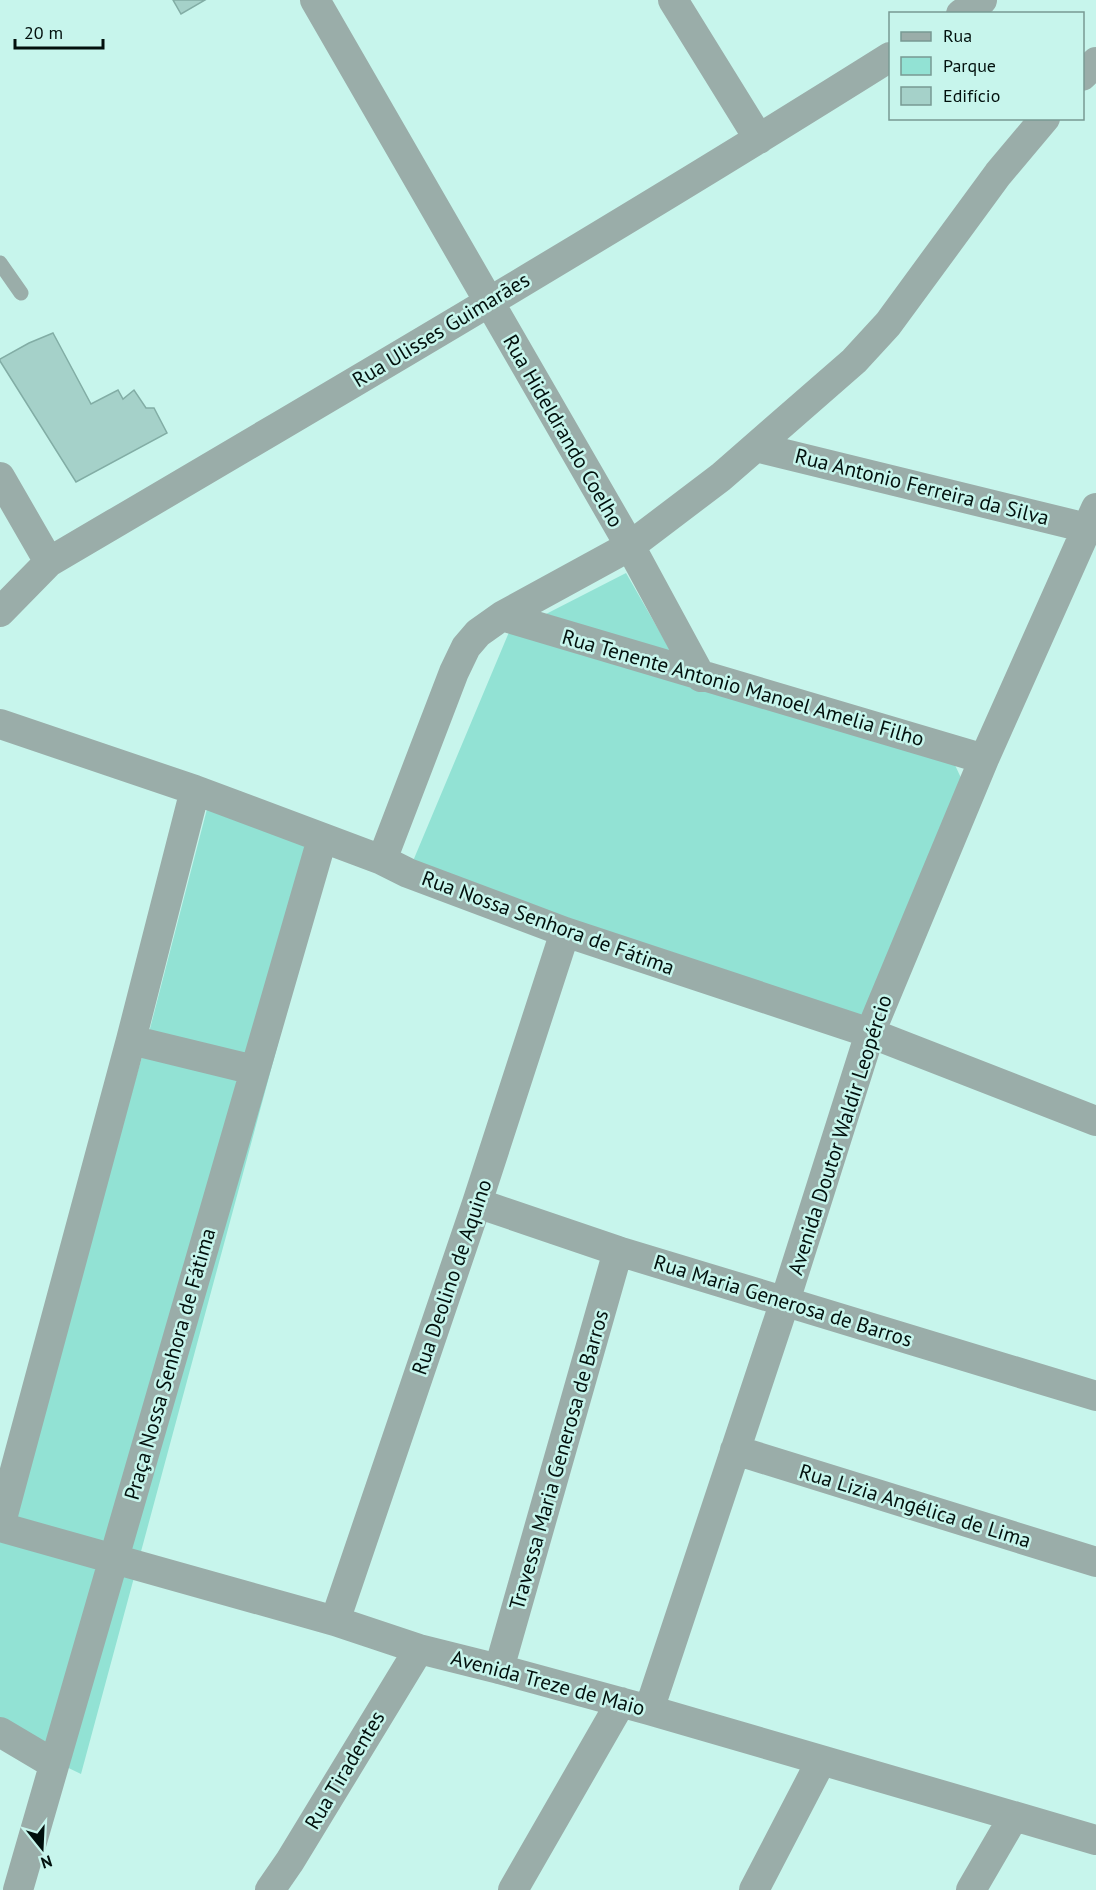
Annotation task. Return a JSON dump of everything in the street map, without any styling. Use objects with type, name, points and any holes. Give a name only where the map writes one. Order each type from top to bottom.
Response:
[{"type":"street","name":"Rua Hideldrando Coelho","points":[[315,0],[630,546],[701,677]]},
{"type":"street","points":[[673,0],[759,140]]},
{"type":"street","points":[[964,12],[982,0]]},
{"type":"street","name":"Rua Ulisses Guimarães","points":[[0,612],[49,562],[489,302],[759,140],[889,58]]},
{"type":"street","points":[[1084,75],[1096,62]]},
{"type":"street","points":[[382,860],[454,672],[462,655],[478,633],[502,616],[630,546],[721,477],[854,361],[888,324],[998,174],[1043,120]]},
{"type":"street","name":"Rua Antonio Ferreira da Silva","points":[[756,447],[1091,518]]},
{"type":"street","points":[[0,477],[49,562]]},
{"type":"street","name":"Avenida Doutor Waldir Leopércio","points":[[513,1890],[635,1706],[735,1450],[870,1033],[984,759],[1091,518]]},
{"type":"street","name":"Rua Tenente Antonio Manoel Amelia Filho","points":[[502,616],[701,677],[984,759]]},
{"type":"street","name":"Rua Nossa Senhora de Fátima","points":[[0,724],[195,790],[565,932],[870,1033],[1096,1120]]},
{"type":"street","points":[[0,1526],[195,790]]},
{"type":"street","name":"Praça Nossa Senhora de Fátima","points":[[18,1890],[321,838]]},
{"type":"street","name":"Rua Deolino de Aquino","points":[[335,1621],[477,1203],[565,932]]},
{"type":"street","points":[[130,1040],[254,1070]]},
{"type":"street","name":"Rua Maria Generosa de Barros","points":[[477,1203],[618,1251],[785,1301],[1094,1388]]},
{"type":"street","name":"Travessa Maria Generosa de Barros","points":[[499,1668],[618,1251]]},
{"type":"street","name":"Rua Lizia Angélica de Lima","points":[[735,1450],[1096,1562]]},
{"type":"street","name":"Avenida Treze de Maio","points":[[0,1526],[335,1621],[419,1649],[499,1668],[635,1706],[1096,1840]]},
{"type":"street","name":"Rua Tiradentes","points":[[270,1890],[419,1649]]},
{"type":"street","points":[[0,1732],[54,1764]]},
{"type":"street","points":[[754,1890],[821,1761]]},
{"type":"street","points":[[971,1890],[1014,1816]]},
{"type":"lane","points":[[0,263],[21,293]]},
{"type":"green space","points":[[626,573],[673,655],[546,614]]},
{"type":"green space","points":[[512,625],[947,748],[969,795],[855,1029],[408,873]]},
{"type":"green space","points":[[207,809],[334,836],[81,1774],[0,1735],[0,1527],[146,1044]]},
{"type":"building","points":[[173,0],[205,0],[181,14]]},
{"type":"building","points":[[53,333],[91,404],[118,390],[123,399],[134,390],[146,408],[154,408],[167,433],[76,482],[0,361],[29,343]]}]
